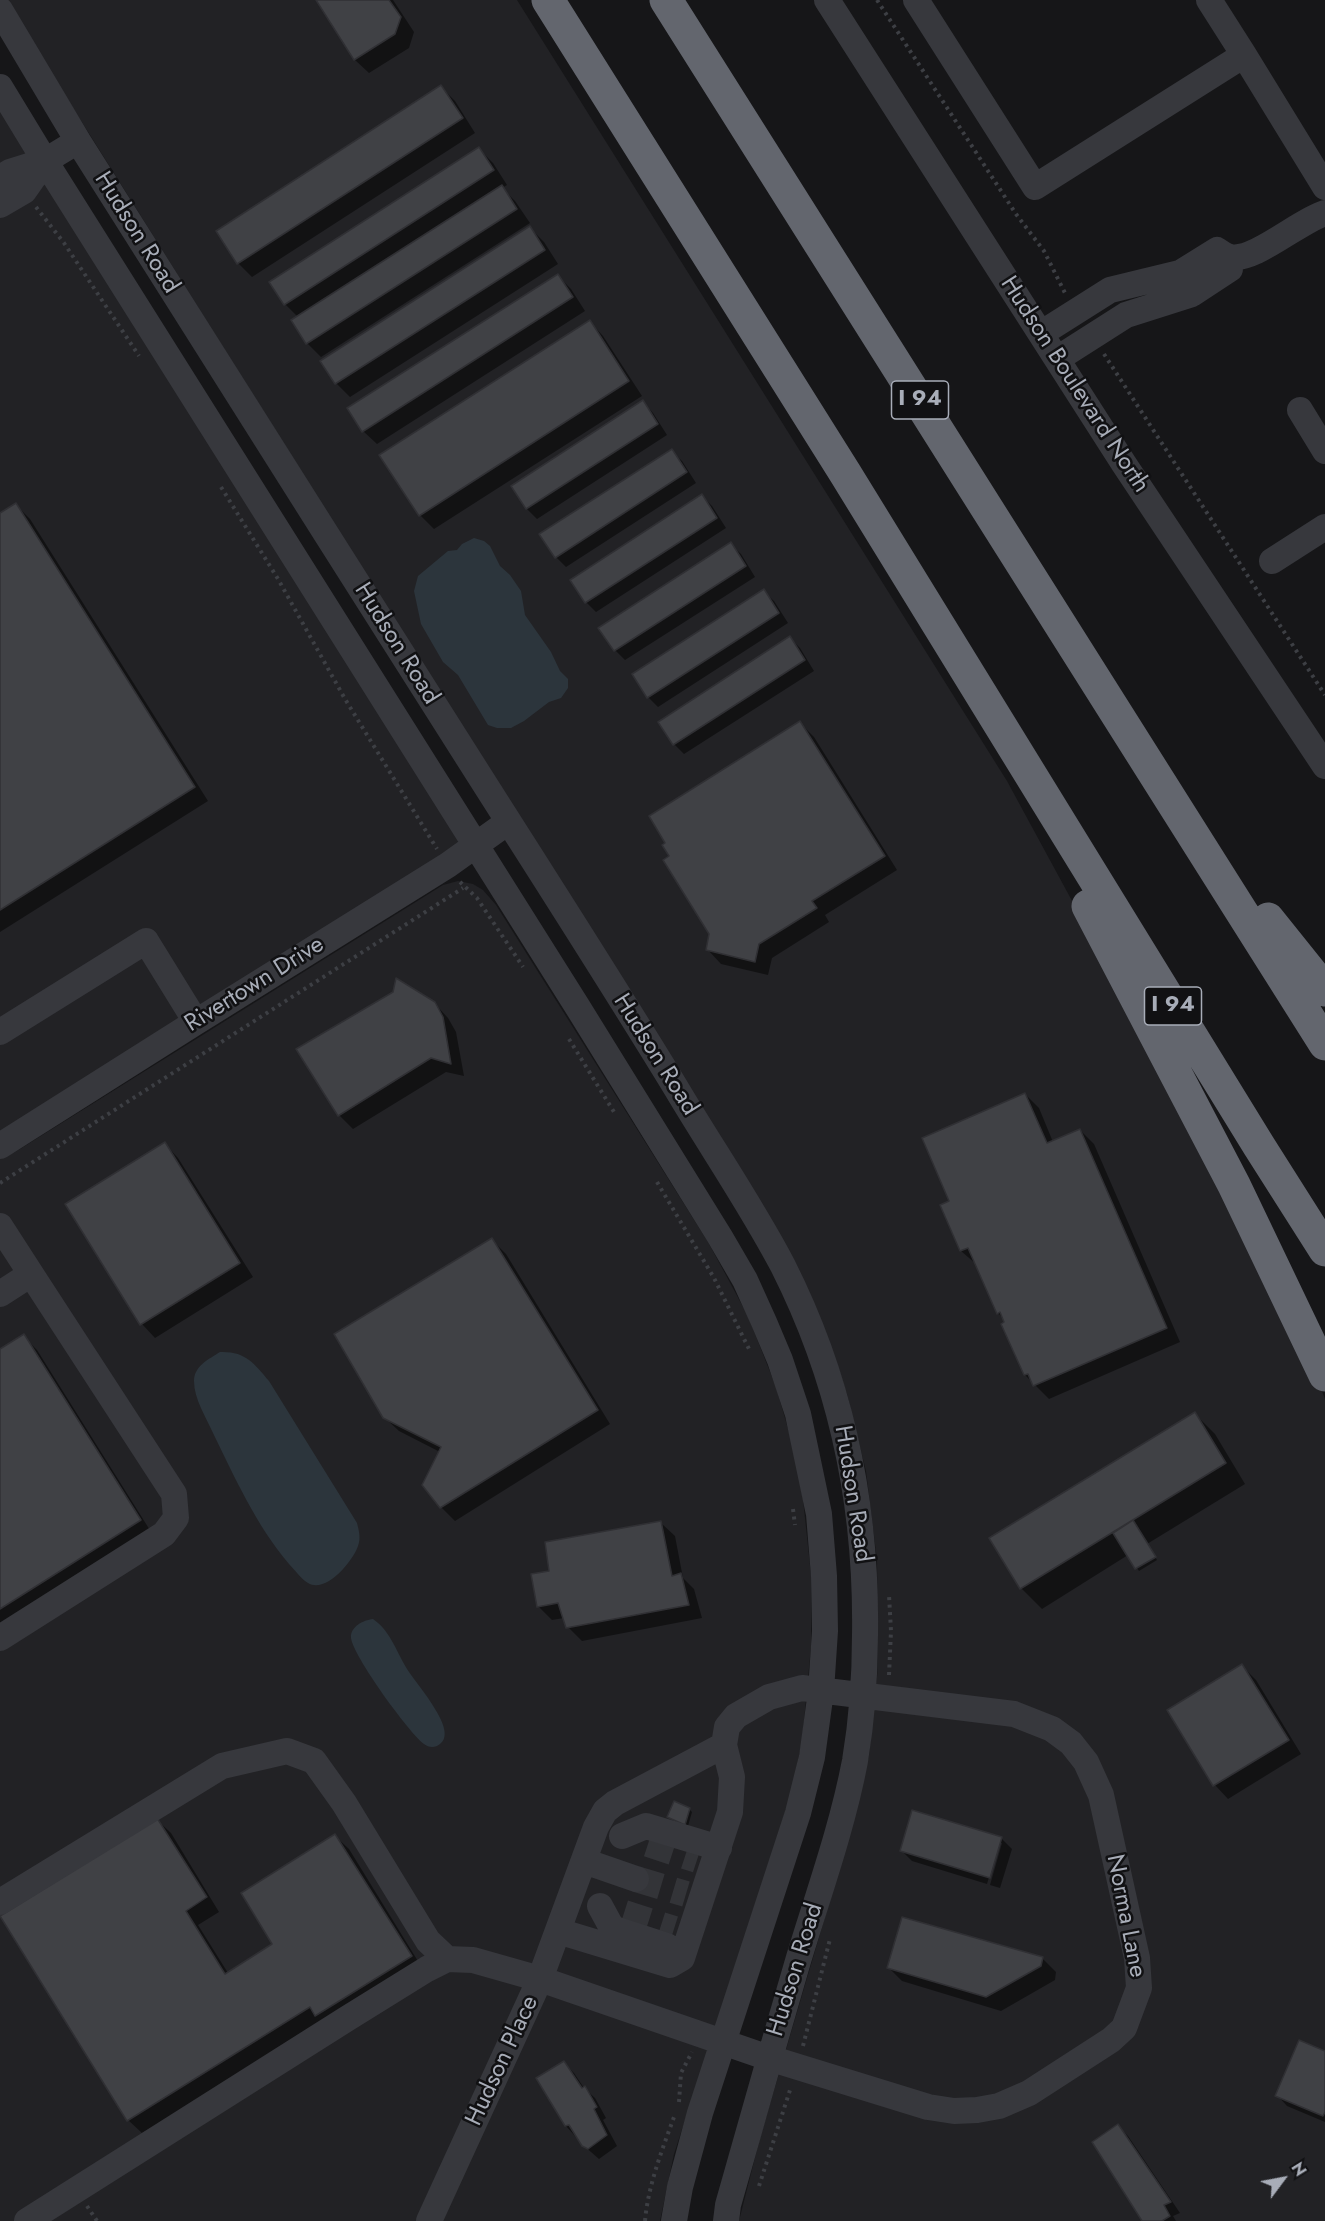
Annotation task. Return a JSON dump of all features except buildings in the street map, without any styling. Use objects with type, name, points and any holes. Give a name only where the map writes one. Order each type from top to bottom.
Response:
[{"type":"highway","name":"I 94","points":[[548,0],[845,473],[1325,1250]]},
{"type":"highway","name":"I 94","points":[[666,0],[1325,1044]]},
{"type":"highway","points":[[1024,762],[1083,895],[1234,1185],[1325,1374]]},
{"type":"highway","points":[[1173,801],[1325,990]]},
{"type":"street","name":"Hudson Boulevard North","points":[[827,0],[1124,464],[1325,766]]},
{"type":"street","points":[[916,0],[1035,187],[1244,56]]},
{"type":"street","points":[[1209,0],[1325,187]]},
{"type":"street","name":"Hudson Road","points":[[0,10],[78,141],[654,1053],[783,1266],[836,1400],[850,1456],[858,1508],[865,1610],[864,1696],[854,1763],[840,1820],[728,2205],[726,2221]]},
{"type":"street","name":"Hudson Road","points":[[0,87],[620,1074],[745,1280],[780,1360],[798,1414],[819,1514],[825,1630],[821,1690],[812,1756],[798,1813],[691,2145],[674,2221]]},
{"type":"street","points":[[0,178],[10,172],[45,161],[78,141]]},
{"type":"street","points":[[0,205],[24,190],[45,161]]},
{"type":"street","points":[[1057,358],[1126,315],[1186,284],[1230,269],[1230,257],[1250,255],[1312,217],[1325,213]]},
{"type":"street","points":[[1041,333],[1110,291],[1186,284]]},
{"type":"street","points":[[1300,410],[1325,451]]},
{"type":"street","points":[[1272,561],[1325,527]]},
{"type":"street","name":"Rivertown Drive","points":[[0,1146],[448,866],[508,822]]},
{"type":"street","points":[[0,1032],[146,941],[196,1022]]},
{"type":"street","points":[[620,1074],[654,1053]]},
{"type":"street","points":[[0,1638],[164,1534],[176,1518],[174,1494],[1,1228]]},
{"type":"street","points":[[0,1294],[31,1274]]},
{"type":"street","name":"Norma Lane","points":[[723,2042],[928,2107],[954,2111],[977,2110],[999,2106],[1029,2093],[1112,2040],[1124,2028],[1139,1988],[1137,1958],[1101,1796],[1086,1762],[1071,1743],[1052,1730],[1014,1714],[802,1688],[769,1697],[736,1716],[728,1727],[724,1745]]},
{"type":"street","points":[[27,2221],[339,2023],[447,1959],[473,1960],[540,1979],[596,1827],[605,1811],[615,1803],[724,1745],[732,1777],[730,1812],[694,1897],[683,1938],[682,1958],[670,1965],[558,1931]]},
{"type":"street","points":[[0,1902],[222,1766],[287,1751],[314,1761],[344,1803],[428,1941],[447,1959]]},
{"type":"street","points":[[622,1836],[646,1826],[710,1858]]},
{"type":"street","points":[[596,1827],[648,1844]]},
{"type":"street","points":[[584,1861],[636,1879]]},
{"type":"street","points":[[571,1896],[624,1913]]},
{"type":"street","points":[[600,1906],[612,1928],[683,1938]]},
{"type":"street","name":"Hudson Place","points":[[429,2221],[540,1979],[723,2042]]},
{"type":"path","points":[[877,0],[1016,214],[1039,244],[1069,299]]},
{"type":"path","points":[[24,190],[64,243],[144,364]]},
{"type":"path","points":[[1104,353],[1325,695]]},
{"type":"path","points":[[218,481],[278,579],[345,699],[427,836]]},
{"type":"path","points":[[0,1183],[464,888],[477,898],[526,971]]},
{"type":"path","points":[[568,1038],[615,1114]]},
{"type":"path","points":[[656,1180],[714,1278],[750,1351]]},
{"type":"path","points":[[792,1502],[796,1534]]},
{"type":"path","points":[[645,2221],[660,2156],[679,2102],[680,2079],[684,2068]]},
{"type":"path","points":[[756,2195],[783,2111]]},
{"type":"shaded area","points":[[7,0],[517,0],[1007,781],[1147,1039],[1316,1376],[1325,1399],[1325,2221],[739,2221],[760,2138],[853,1822],[869,1755],[878,1667],[877,1560],[866,1471],[847,1394],[835,1358],[754,1192]]},
{"type":"shaded area","points":[[0,87],[476,845],[12,1154],[443,885],[458,881],[473,884],[483,890],[496,905],[708,1242],[748,1316],[776,1387],[793,1446],[803,1499],[811,1575],[811,1647],[802,1742],[790,1797],[674,2154],[660,2221],[0,2221]]},
{"type":"shaded area","points":[[474,538],[490,546],[500,566],[510,575],[521,591],[525,615],[551,652],[560,671],[568,679],[568,688],[561,698],[549,702],[511,728],[497,728],[488,725],[458,675],[443,662],[421,624],[414,591],[418,576],[448,551],[457,550],[462,544]]},
{"type":"shaded area","points":[[220,1352],[243,1356],[269,1381],[357,1523],[359,1540],[351,1560],[338,1574],[323,1584],[308,1583],[277,1549],[238,1484],[201,1408],[196,1394],[195,1376],[203,1363]]},
{"type":"shaded area","points":[[373,1619],[385,1630],[409,1672],[439,1716],[445,1736],[437,1746],[426,1745],[417,1737],[383,1694],[361,1661],[351,1634],[355,1627]]},
{"type":"tunnel","points":[[648,1844],[697,1860]]},
{"type":"tunnel","points":[[636,1879],[686,1894]]},
{"type":"tunnel","points":[[624,1913],[674,1929]]}]
